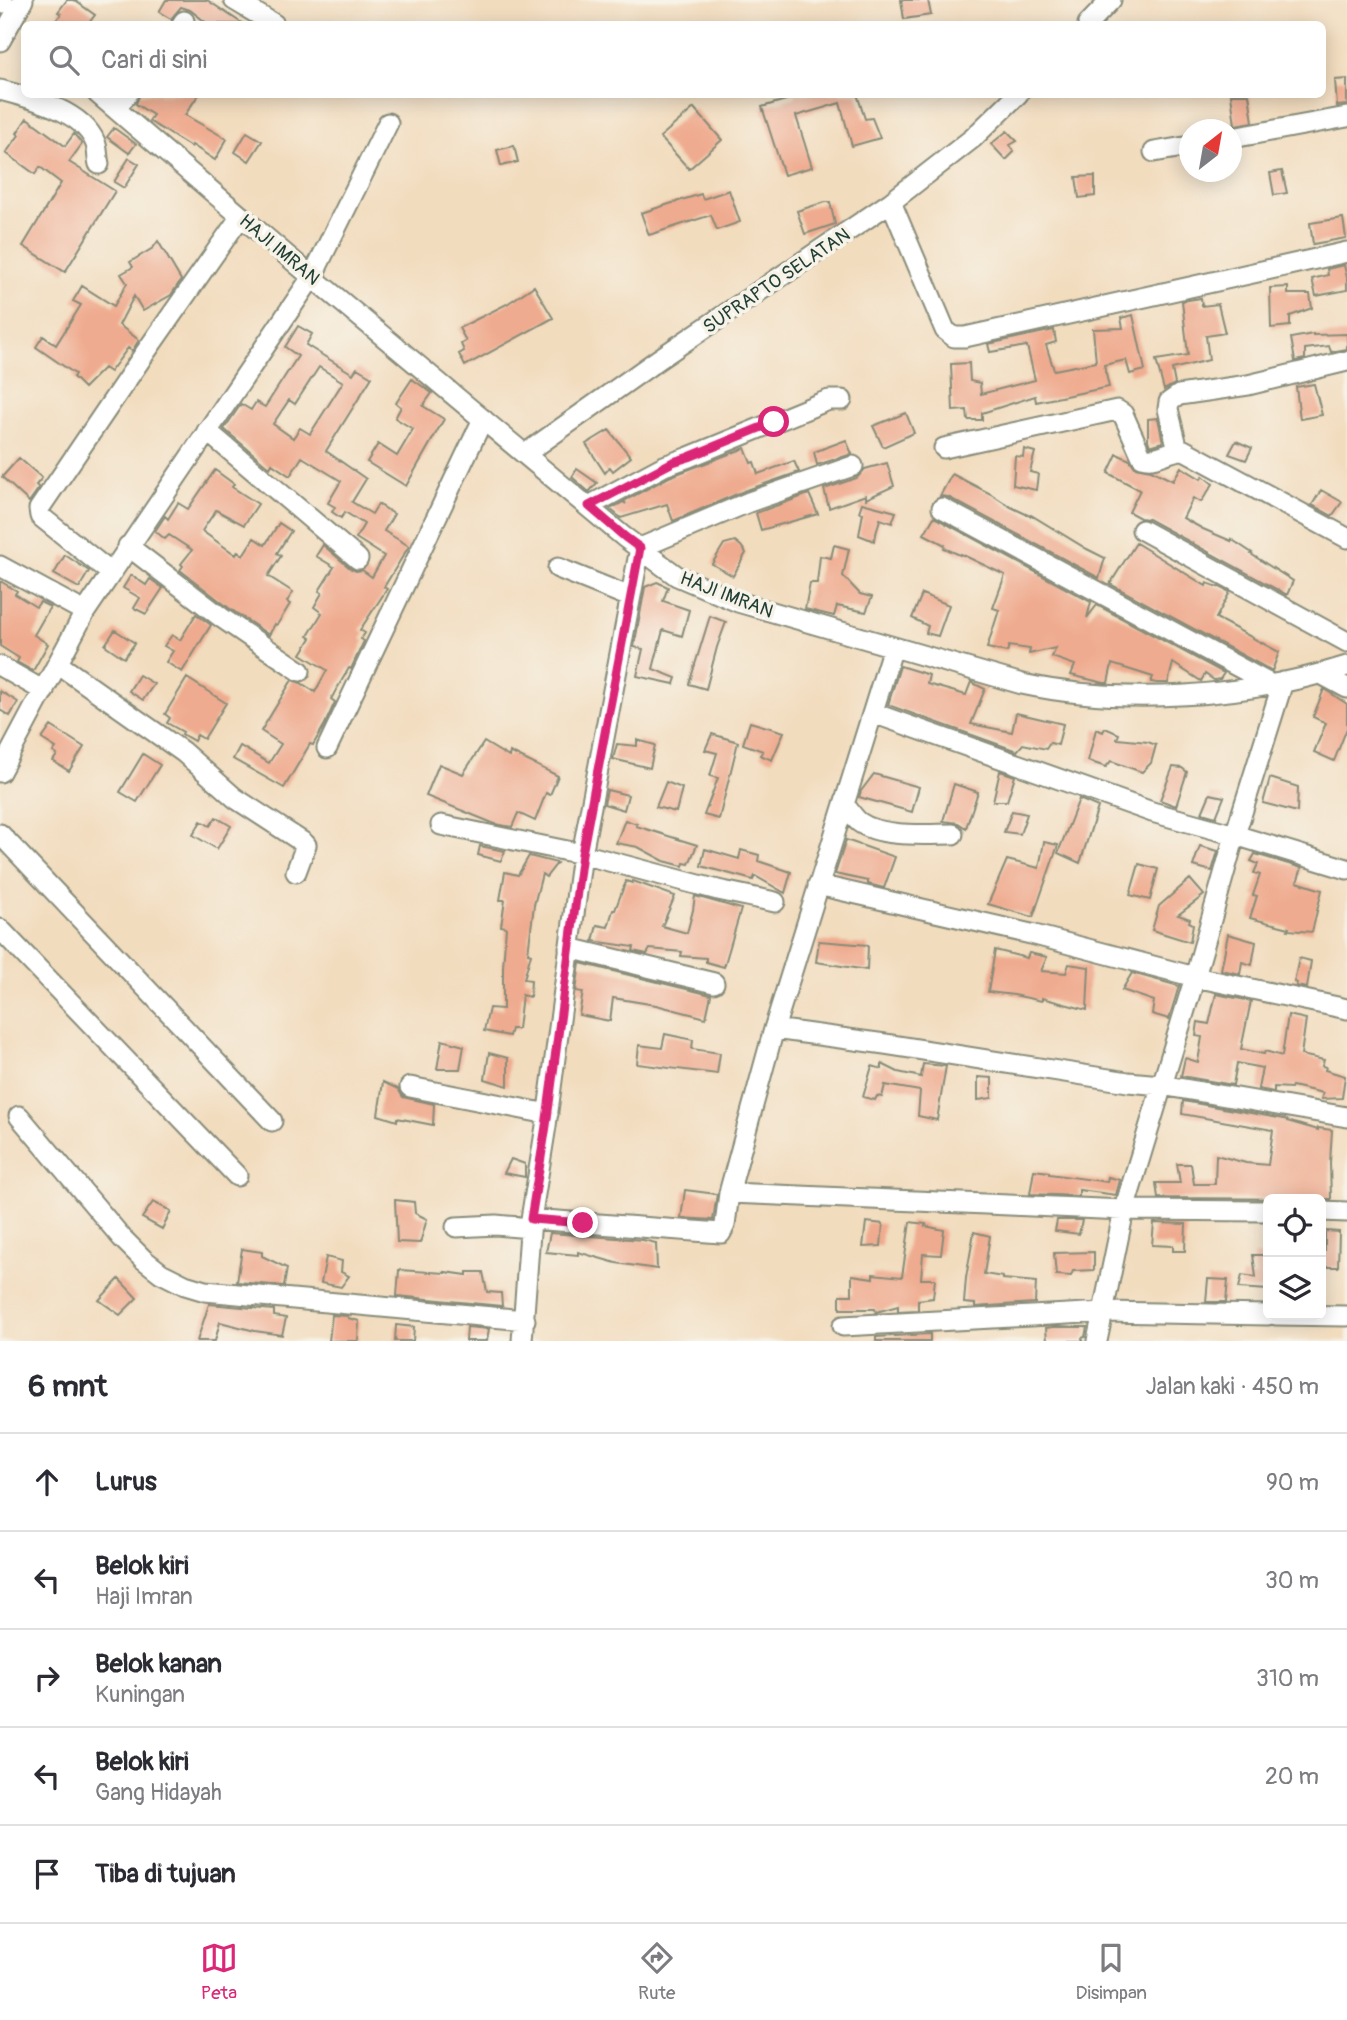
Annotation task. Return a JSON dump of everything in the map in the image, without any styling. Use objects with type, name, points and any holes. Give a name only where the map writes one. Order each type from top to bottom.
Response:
[{"type":"street","points":[[0,41],[18,26],[23,0]]},
{"type":"street","points":[[234,0],[269,21]]},
{"type":"street","points":[[1091,21],[1111,0]]},
{"type":"street","points":[[0,90],[21,94]]},
{"type":"street","points":[[43,98],[80,122],[95,142],[99,164]]},
{"type":"street","name":"SUPRAPTO SELATAN","points":[[525,454],[670,351],[891,202],[973,138],[1014,98]]},
{"type":"street","name":"HAJI IMRAN","points":[[121,101],[241,216],[312,277],[625,537],[677,576],[738,602],[1022,684],[1067,692],[1132,696],[1196,694],[1278,683],[1347,666]]},
{"type":"street","points":[[1242,136],[1347,117]]},
{"type":"street","points":[[0,772],[85,612],[312,277],[388,123]]},
{"type":"street","points":[[1154,152],[1179,148]]},
{"type":"street","points":[[891,202],[946,330],[954,337],[965,337],[1347,252]]},
{"type":"street","points":[[111,573],[40,516],[39,509],[241,216]]},
{"type":"street","points":[[1178,450],[1168,409],[1169,402],[1179,395],[1248,385],[1347,361]]},
{"type":"street","points":[[589,506],[673,462],[828,400],[842,400]]},
{"type":"street","points":[[944,447],[1117,410],[1123,414],[1142,457],[1152,459],[1178,450],[1189,453],[1347,538]]},
{"type":"street","points":[[327,748],[483,419]]},
{"type":"street","points":[[207,431],[358,559]]},
{"type":"street","points":[[522,1341],[531,1223],[582,854],[640,548],[749,502],[853,466]]},
{"type":"street","points":[[942,508],[1278,683],[1195,977],[1125,1210],[1097,1341]]},
{"type":"street","points":[[1142,530],[1347,642]]},
{"type":"street","points":[[128,546],[222,618],[300,671]]},
{"type":"street","points":[[0,566],[85,612]]},
{"type":"street","points":[[558,568],[630,597]]},
{"type":"street","points":[[456,1227],[531,1223],[721,1233],[725,1226],[729,1194],[774,1029],[892,647]]},
{"type":"street","points":[[58,664],[183,752],[235,798],[306,845],[296,872]]},
{"type":"street","points":[[0,666],[44,691]]},
{"type":"street","points":[[1321,674],[1347,688]]},
{"type":"street","points":[[873,713],[1152,812],[1347,869]]},
{"type":"street","points":[[844,804],[861,823],[879,831],[953,834]]},
{"type":"street","points":[[441,825],[582,854],[718,890],[775,902]]},
{"type":"street","points":[[0,834],[272,1121]]},
{"type":"street","points":[[818,885],[1031,934],[1195,977],[1347,1009]]},
{"type":"street","points":[[0,929],[237,1175]]},
{"type":"street","points":[[569,948],[713,983]]},
{"type":"street","points":[[774,1029],[1161,1085],[1347,1117]]},
{"type":"street","points":[[410,1087],[548,1114]]},
{"type":"street","points":[[19,1116],[122,1238],[143,1259],[185,1286],[205,1291],[525,1320]]},
{"type":"street","points":[[729,1194],[1125,1210],[1263,1211]]},
{"type":"street","points":[[1326,1211],[1347,1212]]},
{"type":"street","points":[[843,1326],[1104,1312],[1263,1315]]},
{"type":"street","points":[[1326,1316],[1347,1316]]},
{"type":"building","points":[[67,0],[74,0],[95,15],[90,21],[55,21],[61,14],[58,12]]},
{"type":"building","points":[[166,0],[207,0],[238,21],[204,21],[181,7],[171,19],[159,12]]},
{"type":"building","points":[[901,0],[928,0],[931,15],[904,19]]},
{"type":"building","points":[[1347,79],[1347,105],[1337,106],[1335,80]]},
{"type":"building","points":[[138,98],[196,98],[185,115],[227,139],[215,160],[149,121],[153,115],[136,104]]},
{"type":"building","points":[[793,98],[858,98],[865,119],[872,118],[880,138],[852,146],[840,103],[796,116],[812,167],[784,175],[762,107]]},
{"type":"building","points":[[1232,98],[1250,98],[1253,122],[1242,124],[1242,119],[1234,119]]},
{"type":"building","points":[[694,108],[722,140],[689,169],[660,137]]},
{"type":"building","points":[[27,118],[65,146],[74,134],[82,144],[69,162],[115,191],[65,272],[23,246],[61,183],[40,167],[35,174],[6,153]]},
{"type":"building","points":[[114,128],[136,144],[129,153],[107,137]]},
{"type":"building","points":[[1007,131],[1017,141],[1010,145],[1014,152],[1006,160],[991,144]]},
{"type":"building","points":[[247,132],[262,141],[249,161],[235,152]]},
{"type":"building","points":[[514,146],[518,162],[501,166],[497,150]]},
{"type":"building","points":[[129,158],[139,164],[124,188],[114,182]]},
{"type":"building","points":[[1282,171],[1287,193],[1274,195],[1270,173]]},
{"type":"building","points":[[1095,176],[1095,196],[1079,198],[1076,177]]},
{"type":"building","points":[[729,190],[740,222],[717,230],[711,215],[649,235],[641,213],[701,194],[703,199]]},
{"type":"building","points":[[830,202],[835,224],[805,234],[797,211]]},
{"type":"building","points":[[1343,218],[1346,238],[1313,244],[1310,223]]},
{"type":"building","points":[[158,241],[181,280],[171,295],[143,311],[134,296],[119,325],[139,340],[132,351],[128,348],[110,372],[104,368],[84,388],[73,377],[75,374],[36,347],[43,336],[56,345],[81,305],[73,301],[82,286],[114,306],[127,283],[121,274],[133,267],[130,262],[153,248]]},
{"type":"building","points":[[1344,265],[1347,290],[1316,296],[1312,279],[1328,275],[1327,269]]},
{"type":"building","points":[[534,286],[553,318],[465,366],[459,354],[464,351],[461,344],[466,341],[459,328],[507,304]]},
{"type":"building","points":[[1288,287],[1288,294],[1310,294],[1312,308],[1290,316],[1290,326],[1271,328],[1270,288]]},
{"type":"building","points":[[1201,298],[1202,306],[1218,304],[1225,333],[1206,336],[1209,360],[1172,369],[1175,384],[1164,390],[1156,360],[1188,355],[1182,301]]},
{"type":"building","points":[[1133,315],[1145,370],[1130,374],[1126,360],[1104,365],[1109,387],[1036,402],[1035,396],[982,413],[982,420],[968,420],[967,410],[953,411],[951,364],[969,363],[970,381],[980,383],[981,394],[1035,380],[1027,346],[990,352],[988,344],[1054,330],[1056,342],[1046,345],[1054,370],[1096,362],[1093,329],[1123,328],[1121,318]]},
{"type":"building","points":[[298,326],[312,334],[306,345],[353,374],[357,368],[372,377],[326,451],[366,479],[352,502],[372,514],[378,504],[394,514],[384,531],[409,546],[384,587],[387,589],[360,630],[365,633],[361,639],[364,641],[351,669],[349,668],[331,699],[335,702],[325,724],[284,788],[233,759],[240,746],[269,763],[281,744],[261,731],[292,680],[315,692],[327,670],[301,654],[322,613],[314,607],[322,593],[319,591],[334,567],[316,556],[323,545],[351,569],[362,570],[372,577],[384,556],[356,538],[364,524],[345,512],[341,518],[332,512],[335,507],[328,503],[341,481],[302,457],[290,476],[272,464],[270,468],[224,429],[241,404],[251,410],[256,402],[265,407],[298,356],[285,347]],"holes":[[[319,367],[343,382],[310,434],[300,428],[293,438],[273,424],[289,400],[295,404]]]},
{"type":"building","points":[[1313,334],[1347,334],[1347,349],[1331,352],[1329,346],[1305,349],[1305,359],[1295,361],[1291,338]]},
{"type":"building","points":[[412,379],[432,393],[423,406],[444,419],[406,486],[367,462],[378,444],[397,456],[413,429],[395,418],[401,407],[396,403]]},
{"type":"building","points":[[1314,384],[1322,415],[1300,419],[1296,387]]},
{"type":"building","points":[[906,413],[914,433],[883,447],[873,426]]},
{"type":"building","points":[[1158,418],[1163,442],[1150,446],[1148,419]]},
{"type":"building","points":[[609,430],[631,457],[613,471],[610,467],[605,473],[586,444]]},
{"type":"building","points":[[846,440],[852,454],[817,465],[814,452]]},
{"type":"building","points":[[1236,441],[1252,448],[1246,460],[1229,454]]},
{"type":"building","points":[[745,448],[758,474],[794,461],[799,472],[744,491],[673,521],[667,504],[621,518],[610,509],[623,502],[626,504],[624,501],[669,477]]},
{"type":"building","points":[[1024,449],[1035,452],[1030,472],[1038,474],[1036,490],[1013,485],[1015,456],[1023,457]]},
{"type":"building","points":[[1117,454],[1130,460],[1135,467],[1151,470],[1173,481],[1181,467],[1201,479],[1203,476],[1213,484],[1201,502],[1193,498],[1183,518],[1231,539],[1293,581],[1287,595],[1148,519],[1129,512],[1140,490],[1108,473]]},
{"type":"building","points":[[19,458],[42,478],[36,485],[39,488],[29,502],[2,477]]},
{"type":"building","points":[[887,463],[894,486],[866,499],[866,495],[829,508],[824,489],[857,478],[865,469]]},
{"type":"building","points":[[577,469],[597,483],[589,492],[572,477]]},
{"type":"building","points":[[215,470],[234,484],[232,487],[258,504],[244,525],[216,510],[202,531],[236,555],[238,551],[243,555],[254,538],[265,545],[279,523],[291,531],[277,553],[281,556],[268,576],[293,592],[287,602],[290,604],[269,635],[180,570],[183,566],[181,564],[192,550],[169,535],[165,539],[155,531],[165,516],[168,519],[178,503],[188,509]]},
{"type":"building","points":[[952,474],[1105,558],[1099,578],[948,497],[940,496]]},
{"type":"building","points":[[1321,490],[1342,502],[1332,516],[1312,505]]},
{"type":"building","points":[[809,494],[818,514],[761,530],[756,513]]},
{"type":"building","points":[[862,503],[896,512],[892,523],[880,519],[874,541],[859,535],[863,513],[859,512]]},
{"type":"building","points":[[934,517],[1091,602],[1087,618],[1097,605],[1224,673],[1220,679],[1214,680],[1205,674],[1201,681],[1173,663],[1168,683],[1157,683],[1151,682],[1153,677],[1112,664],[1108,683],[1104,683],[1071,675],[1075,665],[1052,657],[1056,648],[1029,654],[1030,649],[1009,646],[1007,652],[987,648],[999,610],[993,608],[1005,575],[944,548],[945,545],[924,534]]},
{"type":"building","points":[[735,541],[746,553],[733,576],[712,564],[724,544]]},
{"type":"building","points":[[1136,543],[1206,586],[1207,583],[1230,592],[1216,618],[1279,652],[1272,671],[1110,584]]},
{"type":"building","points":[[834,545],[849,549],[843,576],[860,594],[872,597],[866,612],[837,606],[834,616],[805,609],[810,583],[817,583],[820,556],[831,558]]},
{"type":"building","points":[[65,555],[89,571],[79,588],[54,574]]},
{"type":"building","points":[[131,575],[146,585],[150,579],[163,588],[146,614],[134,608],[140,598],[123,588]]},
{"type":"building","points":[[0,581],[36,607],[40,602],[50,607],[34,635],[48,644],[33,671],[17,662],[19,658],[0,646]]},
{"type":"building","points":[[657,582],[668,587],[663,601],[689,610],[682,636],[663,630],[653,669],[676,678],[674,684],[637,676],[643,649],[634,647],[645,587]]},
{"type":"building","points":[[922,594],[949,605],[938,636],[926,633],[928,626],[912,618]]},
{"type":"building","points":[[196,614],[211,625],[182,672],[166,662],[173,651],[164,646],[172,635],[180,640]]},
{"type":"building","points":[[710,616],[726,622],[706,689],[689,684]]},
{"type":"building","points":[[115,630],[135,643],[124,658],[105,645]]},
{"type":"building","points":[[900,666],[929,675],[927,684],[966,695],[971,682],[985,689],[971,724],[1012,732],[1016,713],[1063,724],[1058,745],[1050,743],[1046,749],[1023,744],[1017,751],[888,705]]},
{"type":"building","points":[[139,675],[154,684],[143,700],[129,691]]},
{"type":"building","points":[[187,678],[226,703],[204,739],[197,735],[194,741],[167,723],[170,718],[165,714]]},
{"type":"building","points":[[1324,689],[1347,704],[1347,728],[1334,761],[1314,752],[1326,723],[1313,717]]},
{"type":"building","points":[[0,691],[18,702],[10,716],[0,710]]},
{"type":"building","points":[[750,722],[784,732],[772,760],[760,755],[763,751],[743,744]]},
{"type":"building","points":[[51,726],[84,747],[69,771],[53,761],[57,755],[53,752],[56,748],[42,739]]},
{"type":"building","points":[[1105,728],[1119,734],[1117,739],[1156,745],[1151,763],[1142,772],[1111,761],[1106,767],[1088,761],[1096,729],[1103,732]]},
{"type":"building","points":[[712,734],[738,742],[719,819],[704,815],[718,778],[710,776],[717,753],[705,750]]},
{"type":"building","points":[[637,740],[655,745],[650,768],[613,759],[617,744],[637,746]]},
{"type":"building","points":[[484,742],[509,757],[510,752],[558,776],[550,795],[546,793],[535,821],[518,813],[512,827],[495,824],[426,796],[439,764],[463,774]]},
{"type":"building","points":[[143,754],[160,765],[137,802],[120,792]]},
{"type":"building","points":[[1173,767],[1187,772],[1176,806],[1160,800]]},
{"type":"building","points":[[1000,771],[1015,776],[1007,801],[993,801]]},
{"type":"building","points":[[874,774],[919,787],[912,812],[859,797]]},
{"type":"building","points":[[1270,778],[1298,787],[1297,812],[1263,803]]},
{"type":"building","points":[[666,782],[682,788],[676,812],[656,807]]},
{"type":"building","points":[[954,784],[978,792],[966,828],[958,823],[943,821]]},
{"type":"building","points":[[607,790],[628,795],[624,810],[604,804]]},
{"type":"building","points":[[1210,794],[1224,797],[1216,817],[1202,813]]},
{"type":"building","points":[[1079,799],[1098,807],[1080,863],[1058,853]]},
{"type":"building","points":[[1012,811],[1027,814],[1020,834],[1004,832]]},
{"type":"building","points":[[216,817],[231,826],[217,849],[193,835],[201,821],[210,826]]},
{"type":"building","points":[[625,820],[697,845],[689,864],[684,863],[683,866],[664,861],[638,847],[616,843]]},
{"type":"building","points":[[846,840],[895,857],[884,888],[868,884],[868,881],[835,874]]},
{"type":"building","points":[[1044,842],[1058,845],[1033,917],[988,904],[1007,860],[1039,868]]},
{"type":"building","points":[[480,846],[505,851],[501,861],[478,855]]},
{"type":"building","points":[[1200,846],[1218,851],[1212,871],[1193,866]]},
{"type":"building","points":[[705,849],[739,859],[741,850],[759,855],[758,861],[791,872],[785,893],[755,876],[753,880],[701,866]]},
{"type":"building","points":[[1255,854],[1302,868],[1297,882],[1322,890],[1312,932],[1288,930],[1289,928],[1250,918],[1257,896],[1253,895],[1260,875],[1254,873],[1258,864],[1251,861]]},
{"type":"building","points":[[529,856],[557,863],[546,877],[542,874],[534,905],[528,953],[531,954],[524,979],[531,980],[530,997],[522,995],[518,1029],[511,1029],[509,1036],[484,1031],[489,1008],[503,1009],[506,927],[501,926],[505,900],[500,900],[505,872],[518,875]]},
{"type":"building","points":[[1139,864],[1158,869],[1150,900],[1130,895]]},
{"type":"building","points":[[1190,879],[1204,895],[1178,915],[1190,919],[1189,922],[1193,924],[1190,942],[1152,930],[1159,906]]},
{"type":"building","points":[[626,881],[675,896],[662,926],[687,933],[695,896],[741,909],[724,967],[706,962],[706,958],[681,956],[682,952],[650,949],[647,954],[633,951],[634,947],[593,941],[597,925],[608,927]]},
{"type":"building","points":[[1228,934],[1256,942],[1252,965],[1242,962],[1240,974],[1221,970]]},
{"type":"building","points":[[819,941],[868,945],[867,970],[816,962]]},
{"type":"building","points":[[995,950],[1027,958],[1029,953],[1047,957],[1041,971],[1066,973],[1069,964],[1089,967],[1087,1010],[1042,998],[1042,1001],[988,992]]},
{"type":"building","points":[[1299,958],[1311,961],[1307,988],[1296,986],[1297,983],[1294,982]]},
{"type":"building","points":[[580,963],[711,995],[706,1018],[656,1005],[613,998],[610,1021],[579,1015],[583,992],[576,991]]},
{"type":"building","points":[[1132,973],[1179,986],[1169,1019],[1152,1014],[1154,1001],[1122,990]]},
{"type":"building","points":[[1216,994],[1251,1001],[1241,1049],[1282,1056],[1288,1015],[1306,1019],[1301,1055],[1324,1060],[1322,1066],[1326,1067],[1325,1070],[1345,1076],[1342,1098],[1321,1099],[1323,1093],[1292,1086],[1274,1087],[1274,1092],[1258,1089],[1262,1068],[1237,1063],[1233,1085],[1181,1076],[1185,1058],[1198,1062],[1202,1037],[1196,1036],[1198,1022],[1209,1024]]},
{"type":"building","points":[[665,1034],[693,1040],[692,1049],[720,1053],[717,1074],[637,1064],[639,1045],[662,1048]]},
{"type":"building","points":[[442,1040],[464,1046],[460,1069],[437,1069]]},
{"type":"building","points":[[489,1053],[508,1058],[508,1086],[485,1079]]},
{"type":"building","points":[[882,1064],[898,1072],[921,1077],[923,1064],[946,1066],[937,1120],[918,1116],[920,1091],[885,1085],[882,1097],[877,1096],[875,1100],[863,1097],[872,1066],[882,1069]]},
{"type":"building","points":[[978,1077],[992,1078],[992,1098],[978,1100]]},
{"type":"building","points":[[383,1082],[398,1089],[403,1097],[434,1104],[433,1125],[397,1118],[397,1121],[378,1115]]},
{"type":"building","points":[[1183,1101],[1284,1119],[1318,1130],[1332,1130],[1331,1199],[1326,1199],[1326,1194],[1263,1194],[1263,1199],[1158,1198],[1156,1183],[1180,1183],[1177,1164],[1191,1164],[1194,1184],[1215,1184],[1216,1155],[1246,1163],[1268,1165],[1273,1130],[1182,1114]]},
{"type":"building","points":[[511,1159],[525,1164],[525,1177],[504,1173]]},
{"type":"building","points":[[1034,1170],[1107,1182],[1108,1177],[1120,1180],[1116,1195],[1079,1190],[1079,1196],[1030,1194]]},
{"type":"building","points":[[685,1190],[717,1194],[713,1220],[681,1218]]},
{"type":"building","points":[[395,1200],[414,1202],[415,1213],[427,1219],[420,1243],[397,1242]]},
{"type":"building","points":[[153,1202],[171,1211],[162,1229],[142,1218]]},
{"type":"building","points":[[1057,1220],[1082,1220],[1079,1234],[1055,1231]]},
{"type":"building","points":[[866,1222],[883,1224],[881,1246],[863,1247]]},
{"type":"building","points":[[910,1222],[944,1230],[941,1255],[923,1254],[921,1279],[935,1279],[933,1298],[918,1300],[918,1310],[898,1311],[898,1306],[876,1312],[875,1309],[840,1309],[840,1295],[852,1295],[852,1275],[873,1278],[873,1274],[902,1277]]},
{"type":"building","points":[[1154,1223],[1186,1224],[1185,1251],[1173,1251],[1173,1246],[1152,1245]]},
{"type":"building","points":[[1326,1231],[1339,1232],[1338,1267],[1326,1267]]},
{"type":"building","points":[[974,1232],[990,1236],[984,1274],[1036,1282],[1035,1303],[975,1307],[975,1304],[964,1303]]},
{"type":"building","points":[[550,1233],[656,1243],[657,1269],[616,1263],[578,1252],[578,1255],[546,1252]]},
{"type":"building","points":[[242,1249],[262,1252],[262,1256],[287,1268],[284,1286],[237,1282]]},
{"type":"building","points":[[1094,1252],[1094,1270],[1073,1271],[1071,1276],[1056,1275],[1054,1253]]},
{"type":"building","points":[[1253,1255],[1263,1255],[1263,1290],[1239,1288],[1242,1275],[1256,1277]]},
{"type":"building","points":[[326,1257],[342,1261],[341,1272],[349,1276],[341,1287],[321,1283]]},
{"type":"building","points":[[399,1270],[467,1275],[467,1272],[483,1272],[487,1292],[501,1293],[502,1306],[397,1296]]},
{"type":"building","points":[[119,1279],[137,1298],[120,1315],[99,1300]]},
{"type":"building","points":[[1208,1279],[1228,1280],[1226,1302],[1206,1302]]},
{"type":"building","points":[[209,1304],[274,1310],[274,1316],[286,1318],[282,1335],[220,1322],[215,1341],[197,1341]]},
{"type":"building","points":[[332,1315],[348,1316],[359,1321],[358,1341],[329,1341]]},
{"type":"building","points":[[396,1325],[414,1327],[413,1341],[395,1341]]},
{"type":"building","points":[[467,1327],[489,1329],[487,1341],[466,1341]]},
{"type":"building","points":[[1087,1327],[1083,1341],[1047,1341],[1046,1328]]},
{"type":"building","points":[[930,1334],[930,1341],[876,1341],[876,1337]]},
{"type":"route","points":[[583,1223],[531,1219],[582,854],[640,548],[589,506],[673,462],[774,422]]}]
